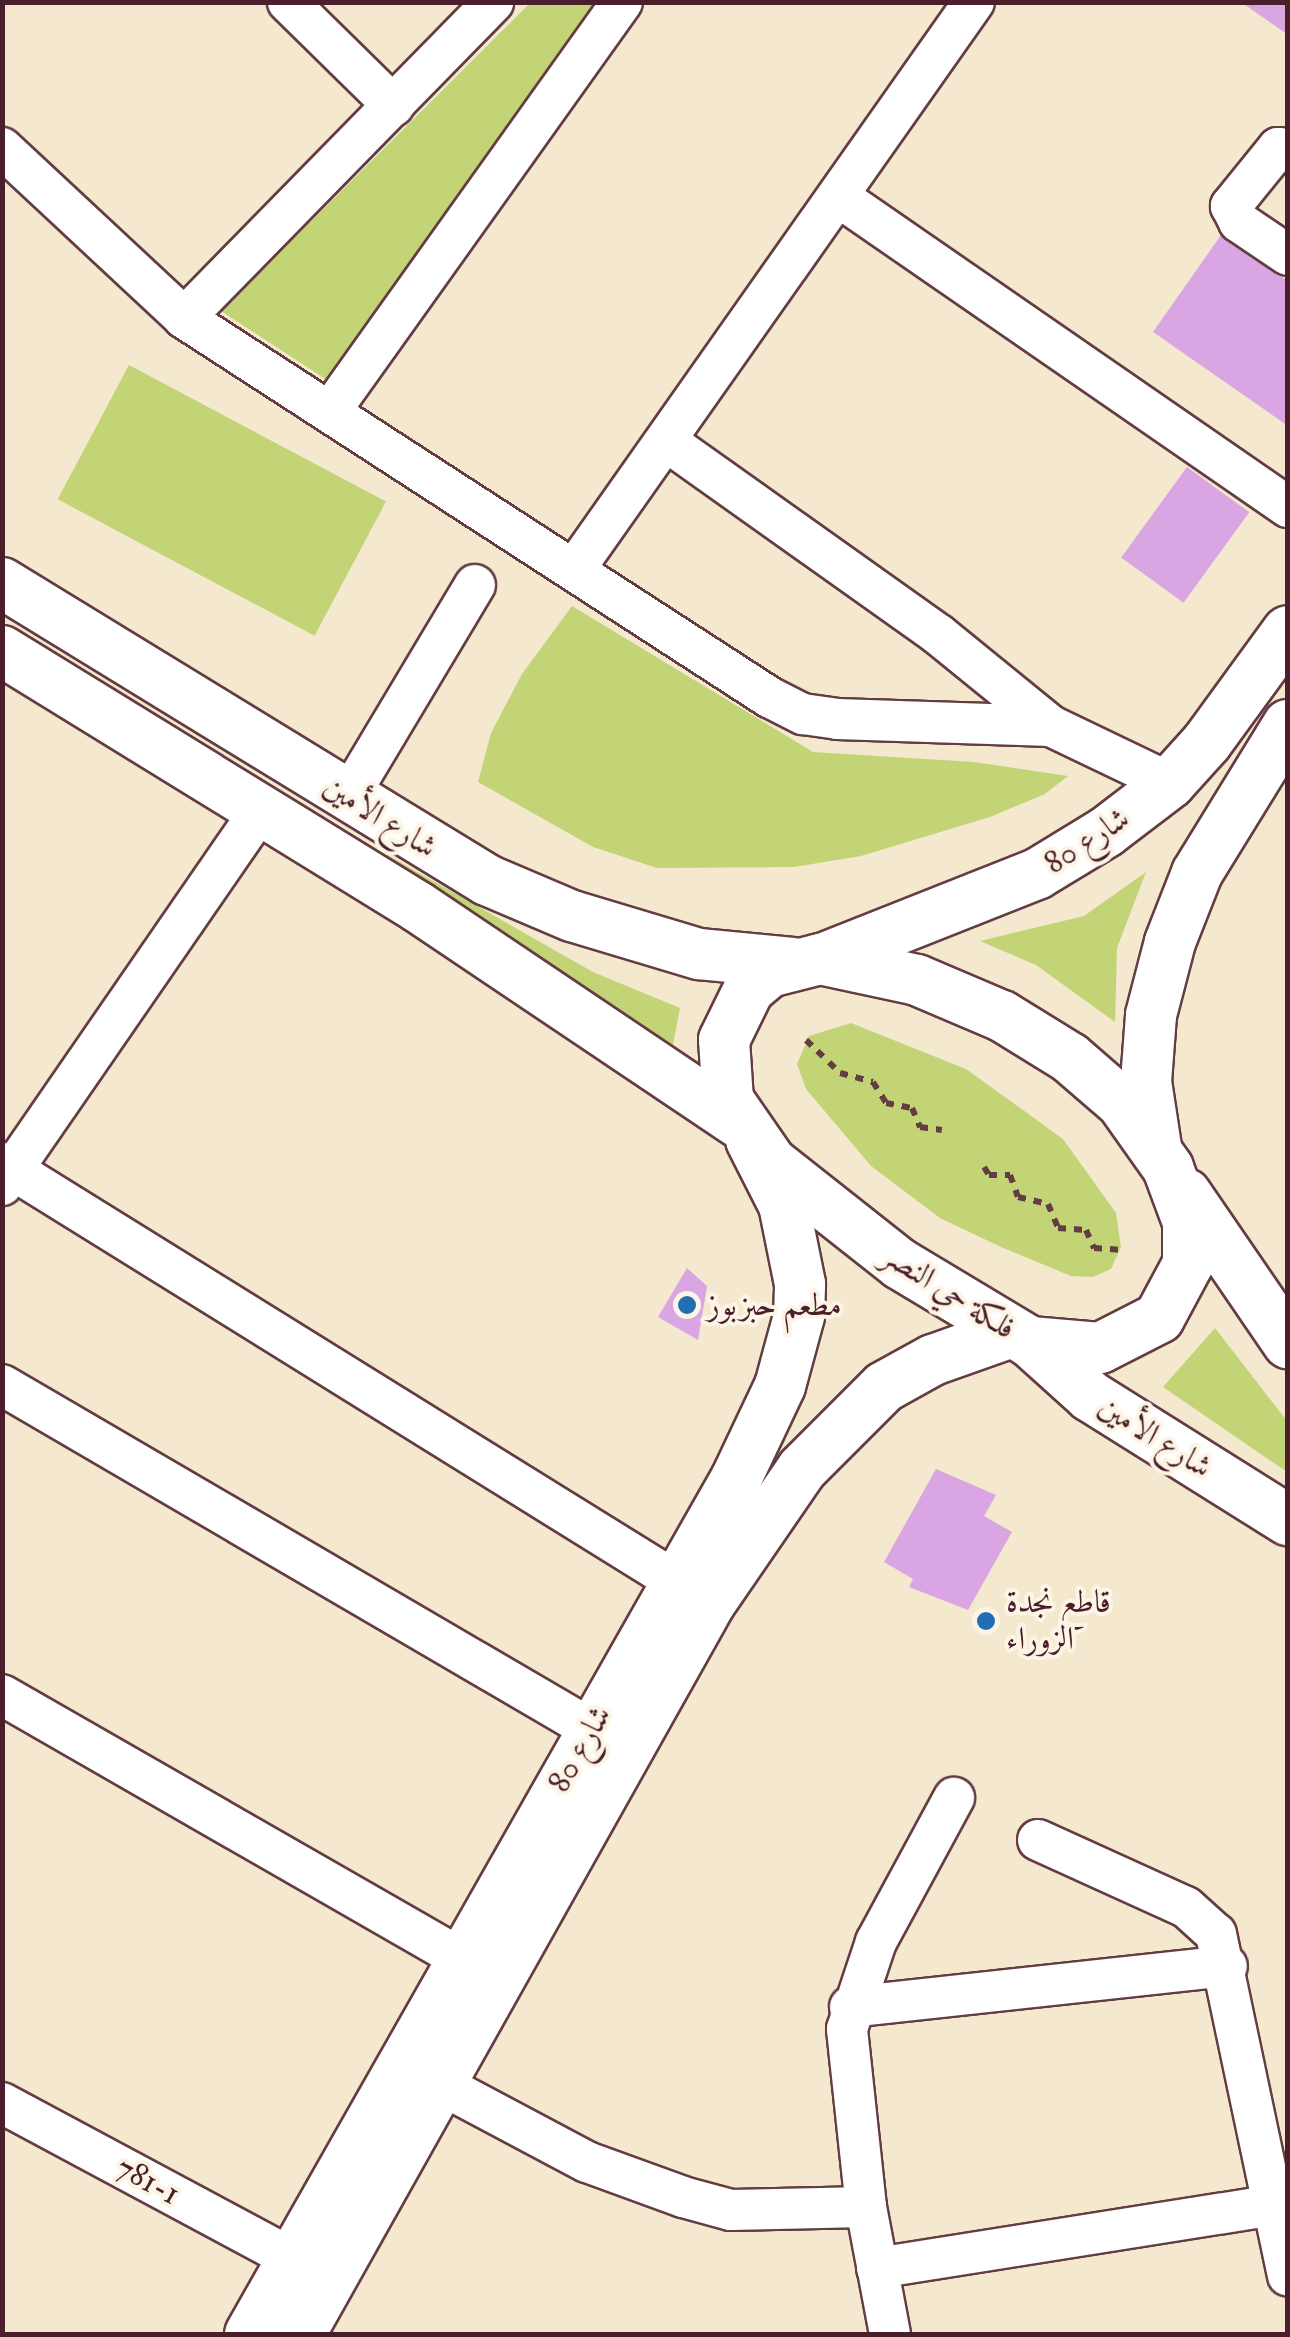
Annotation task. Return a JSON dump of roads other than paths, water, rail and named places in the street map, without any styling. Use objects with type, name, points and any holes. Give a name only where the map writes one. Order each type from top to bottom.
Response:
[{"type":"main road","name":"شارع الأمين","points":[[2,583],[348,797],[529,900],[699,954],[807,961]]},
{"type":"main road","name":"شارع 80","points":[[807,961],[1037,874],[1170,783],[1288,631]]},
{"type":"main road","name":"شارع الأمين","points":[[2,651],[261,810],[745,1131]]},
{"type":"main road","points":[[1288,725],[1206,857],[1170,942],[1151,1014],[1146,1082],[1162,1158],[1288,1343]]},
{"type":"main road","points":[[745,1131],[722,1080],[724,1040],[749,989],[807,961]]},
{"type":"main road","name":"فلكة حي النصر","points":[[745,1131],[885,1254],[1020,1338],[1100,1348],[1142,1330],[1172,1302],[1190,1243],[1184,1203],[1162,1158],[1101,1084],[1002,1016],[889,972],[807,961]]},
{"type":"main road","name":"شارع 80","points":[[250,2334],[759,1432],[799,1316],[796,1255],[784,1205],[745,1131]]},
{"type":"main road","name":"شارع الأمين","points":[[1020,1338],[1114,1413],[1288,1520]]},
{"type":"main road","name":"شارع 80","points":[[300,2334],[710,1603],[802,1469],[884,1388],[933,1360],[1020,1338]]},
{"type":"street","points":[[288,2],[394,106]]},
{"type":"street","points":[[184,318],[493,2]]},
{"type":"street","points":[[331,410],[622,2]]},
{"type":"street","points":[[576,567],[669,443],[974,2]]},
{"type":"street","points":[[2,148],[184,318],[576,567],[734,676],[804,714],[1050,726]]},
{"type":"street","points":[[1288,149],[1278,148],[1231,206],[1238,222],[1288,255]]},
{"type":"street","points":[[838,197],[1288,507]]},
{"type":"street","points":[[669,443],[939,635],[1050,726],[1170,783]]},
{"type":"street","points":[[348,797],[475,586]]},
{"type":"street","points":[[261,810],[6,1173],[676,1582]]},
{"type":"street","points":[[2,1385],[591,1729]]},
{"type":"street","points":[[2,1695],[462,1959]]},
{"type":"street","points":[[890,2334],[866,2207],[850,2008],[906,1880],[954,1798]]},
{"type":"street","points":[[1038,1840],[1186,1907],[1216,1934],[1227,1966],[1277,2183],[1288,2276]]},
{"type":"street","points":[[850,2008],[1227,1966]]},
{"type":"street","points":[[442,2085],[587,2162],[683,2197],[731,2210],[866,2207]]},
{"type":"street","name":"781-1","points":[[2,2103],[292,2260]]},
{"type":"street","points":[[877,2268],[1277,2183]]},
{"type":"place","name":"مطعم حبزبوز","points":[[687,1305]]},
{"type":"place","name":"قاطع نجدة الزوراء","points":[[986,1621]]}]
